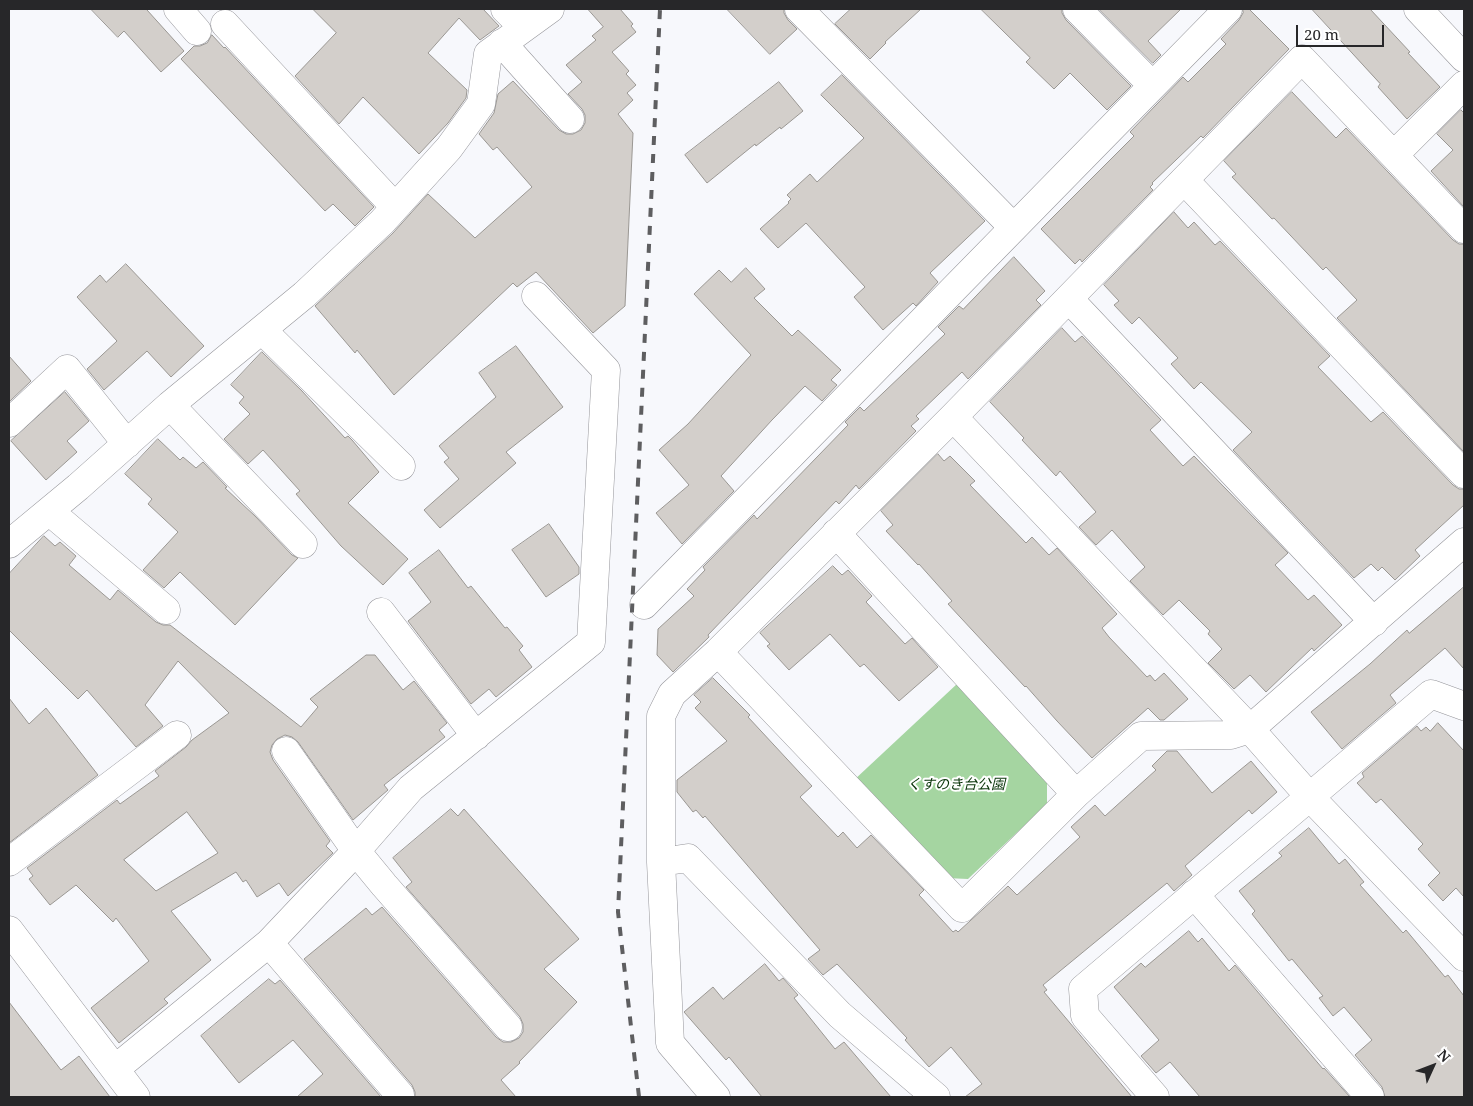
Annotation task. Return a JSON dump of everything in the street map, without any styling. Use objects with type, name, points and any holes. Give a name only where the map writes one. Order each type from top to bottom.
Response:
[{"type":"street","points":[[178,9],[197,31]]},
{"type":"street","points":[[9,544],[170,405],[304,295],[382,222],[449,148],[481,104],[488,54],[510,26],[550,9]]},
{"type":"street","points":[[799,9],[1013,227]]},
{"type":"street","points":[[1077,9],[1152,85]]},
{"type":"street","points":[[644,605],[1228,9]]},
{"type":"street","points":[[1418,9],[1464,58]]},
{"type":"street","points":[[225,24],[395,207]]},
{"type":"street","points":[[510,26],[570,119]]},
{"type":"street","points":[[716,1097],[670,1043],[660,862],[660,716],[672,694],[718,652],[953,417],[1302,59],[1464,229]]},
{"type":"street","points":[[1394,155],[1464,85]]},
{"type":"street","points":[[1185,181],[1464,474]]},
{"type":"street","points":[[114,1069],[269,944],[356,851],[411,788],[592,642],[606,370],[536,296]]},
{"type":"street","points":[[1069,299],[1374,622]]},
{"type":"street","points":[[262,330],[401,466]]},
{"type":"street","points":[[9,423],[67,369],[127,444]]},
{"type":"street","points":[[170,405],[303,544]]},
{"type":"street","points":[[953,417],[1250,729],[1309,796],[1464,957]]},
{"type":"street","points":[[49,511],[166,610]]},
{"type":"street","points":[[836,533],[1076,794]]},
{"type":"street","points":[[718,652],[962,908],[1076,794],[1141,736],[1231,735],[1250,729],[1464,542]]},
{"type":"street","points":[[381,612],[476,736]]},
{"type":"street","points":[[1155,1097],[1085,1016],[1084,989],[1431,694],[1464,706]]},
{"type":"street","points":[[9,862],[177,735]]},
{"type":"street","points":[[286,751],[356,851],[508,1027]]},
{"type":"street","points":[[660,862],[688,858],[840,1015],[936,1097]]},
{"type":"street","points":[[1194,894],[1370,1097]]},
{"type":"street","points":[[9,930],[136,1097]]},
{"type":"street","points":[[269,944],[400,1095]]},
{"type":"green space","name":"くすのき台公園","points":[[958,683],[1047,778],[1047,804],[968,879],[946,878],[853,781]]},
{"type":"building","points":[[91,9],[148,9],[184,51],[161,72],[124,31],[118,37]]},
{"type":"building","points":[[313,9],[483,9],[499,26],[480,40],[459,18],[428,53],[467,90],[466,98],[448,123],[419,154],[363,97],[339,124],[295,76],[336,33]]},
{"type":"building","points":[[588,9],[620,9],[633,24],[631,26],[636,32],[612,52],[629,71],[626,74],[636,85],[627,93],[633,100],[618,114],[633,133],[625,306],[593,333],[536,272],[517,287],[513,283],[394,395],[357,350],[355,353],[315,306],[393,233],[428,194],[475,238],[532,187],[497,147],[493,150],[479,134],[494,113],[498,94],[513,81],[559,130],[566,134],[573,134],[581,130],[585,123],[585,115],[568,94],[582,82],[566,65],[596,40],[592,36],[603,27]]},
{"type":"building","points":[[727,9],[784,9],[788,20],[797,29],[770,54]]},
{"type":"building","points":[[851,9],[921,9],[885,42],[870,59],[835,24]]},
{"type":"building","points":[[981,9],[1062,9],[1066,20],[1131,86],[1107,110],[1070,73],[1054,89],[1026,62],[1030,58]]},
{"type":"building","points":[[1099,9],[1181,9],[1148,41],[1161,55],[1153,63]]},
{"type":"building","points":[[1243,9],[1249,9],[1289,49],[1203,138],[1201,136],[1152,183],[1150,187],[1153,190],[1082,262],[1080,259],[1075,264],[1041,229],[1134,136],[1130,132],[1183,77],[1188,82],[1226,44],[1221,39],[1239,20]]},
{"type":"building","points":[[1312,9],[1370,9],[1440,87],[1407,119],[1378,87],[1380,84]]},
{"type":"building","points":[[212,35],[374,207],[355,226],[333,204],[325,211],[181,59],[194,46],[207,43]]},
{"type":"building","points":[[842,75],[985,221],[930,273],[938,282],[916,306],[913,303],[883,330],[854,297],[865,287],[806,223],[778,248],[760,229],[789,203],[791,199],[787,195],[810,174],[817,182],[864,138],[821,95]]},
{"type":"building","points":[[779,82],[803,111],[781,129],[780,127],[756,146],[755,144],[707,183],[685,155]]},
{"type":"building","points":[[1292,92],[1336,138],[1346,128],[1453,240],[1459,244],[1464,244],[1464,452],[1337,318],[1357,300],[1326,267],[1323,270],[1274,218],[1272,219],[1232,177],[1236,174],[1224,161]]},
{"type":"building","points":[[1461,110],[1464,113],[1464,207],[1431,171],[1453,150],[1437,134]]},
{"type":"building","points":[[1174,212],[1188,228],[1194,222],[1215,245],[1220,241],[1330,356],[1318,367],[1371,422],[1383,412],[1453,485],[1459,489],[1464,489],[1464,505],[1415,550],[1420,556],[1395,580],[1382,567],[1378,571],[1371,564],[1354,578],[1233,450],[1252,432],[1201,382],[1194,389],[1171,364],[1178,358],[1139,317],[1132,324],[1114,305],[1119,301],[1104,285]]},
{"type":"building","points":[[1014,257],[1045,291],[1036,300],[1041,305],[968,379],[962,372],[916,416],[919,419],[911,426],[916,431],[859,489],[856,485],[839,504],[836,501],[708,635],[709,637],[673,672],[657,655],[658,629],[694,596],[687,589],[705,570],[703,567],[754,515],[757,519],[848,425],[845,422],[860,407],[864,411],[945,334],[938,327],[959,306],[963,309]]},
{"type":"building","points":[[126,264],[204,346],[171,377],[147,351],[104,390],[87,369],[117,341],[77,297],[100,275],[106,282]]},
{"type":"building","points":[[746,268],[765,289],[754,298],[792,336],[798,330],[841,370],[831,380],[837,385],[822,401],[805,386],[772,420],[721,476],[734,491],[682,544],[656,513],[689,485],[659,450],[688,424],[751,355],[694,294],[719,270],[731,282]]},
{"type":"building","points":[[1062,328],[1075,342],[1082,336],[1161,420],[1150,430],[1183,466],[1194,456],[1288,553],[1275,565],[1308,600],[1314,595],[1342,625],[1314,651],[1312,648],[1266,692],[1250,675],[1234,689],[1208,663],[1222,649],[1208,634],[1210,631],[1179,600],[1163,615],[1130,581],[1145,567],[1112,530],[1096,545],[1079,527],[1096,512],[1060,471],[1056,476],[990,402]]},
{"type":"building","points":[[516,346],[563,407],[506,452],[516,463],[440,528],[424,510],[459,479],[444,462],[449,458],[439,446],[496,397],[479,373]]},
{"type":"building","points":[[262,352],[302,391],[345,438],[348,436],[352,440],[379,472],[348,503],[408,559],[383,585],[341,546],[296,494],[300,491],[263,450],[248,464],[224,439],[250,414],[239,403],[244,397],[231,385]]},
{"type":"building","points":[[9,356],[31,381],[9,402]]},
{"type":"building","points":[[65,392],[89,421],[67,441],[77,452],[46,480],[11,441]]},
{"type":"building","points":[[158,439],[180,460],[183,457],[196,468],[203,462],[227,487],[225,488],[292,555],[298,558],[235,625],[180,572],[164,588],[143,570],[178,532],[148,504],[152,499],[125,474]]},
{"type":"building","points":[[938,454],[944,461],[950,456],[975,481],[970,485],[1026,543],[1032,537],[1049,555],[1057,548],[1117,614],[1102,628],[1109,637],[1147,677],[1150,675],[1155,681],[1164,673],[1188,699],[1164,720],[1160,720],[1148,708],[1092,758],[948,604],[952,601],[886,531],[893,525],[881,511]]},
{"type":"building","points":[[549,524],[579,567],[579,574],[546,597],[512,550]]},
{"type":"building","points":[[44,536],[55,546],[60,542],[76,556],[69,565],[110,600],[118,590],[156,622],[170,625],[301,727],[318,707],[310,699],[366,655],[375,655],[403,690],[414,681],[447,723],[439,730],[445,737],[384,785],[388,790],[353,820],[298,742],[292,737],[285,735],[277,739],[272,745],[270,752],[273,760],[330,841],[326,846],[333,853],[288,896],[279,883],[257,897],[246,880],[243,882],[236,872],[171,911],[211,960],[164,999],[168,1003],[119,1043],[91,1008],[149,961],[116,918],[113,922],[76,885],[50,905],[29,879],[33,876],[27,868],[117,800],[120,804],[159,776],[155,771],[186,747],[192,740],[229,713],[178,661],[145,705],[163,726],[136,747],[87,690],[78,699],[9,630],[9,574]],"holes":[[[187,812],[218,853],[156,891],[124,860]]]},
{"type":"building","points":[[439,550],[468,588],[471,586],[505,628],[507,627],[523,646],[519,650],[532,667],[496,697],[489,689],[471,704],[408,621],[431,602],[409,573]]},
{"type":"building","points":[[833,566],[842,575],[848,570],[872,596],[866,602],[905,644],[912,638],[938,667],[899,701],[864,664],[860,667],[830,634],[789,670],[767,646],[770,644],[760,633]]},
{"type":"building","points":[[1464,587],[1464,669],[1445,648],[1390,695],[1396,703],[1342,749],[1311,712],[1370,664],[1407,630],[1409,633]]},
{"type":"building","points":[[713,678],[750,715],[748,717],[812,786],[800,797],[838,837],[843,832],[857,848],[871,835],[924,890],[919,895],[953,932],[956,930],[958,932],[1008,886],[1017,895],[1080,837],[1071,827],[1095,805],[1105,816],[1156,770],[1152,766],[1167,751],[1177,751],[1212,793],[1251,761],[1277,792],[1252,814],[1249,810],[1185,866],[1192,875],[1174,891],[1167,883],[1043,985],[1047,990],[1044,992],[1132,1097],[965,1097],[982,1084],[951,1047],[929,1067],[905,1040],[907,1038],[837,964],[823,975],[808,959],[820,950],[705,816],[703,818],[696,810],[693,812],[677,792],[677,780],[727,741],[695,708],[701,702],[694,695]]},
{"type":"building","points":[[9,698],[29,724],[46,708],[98,775],[9,843]]},
{"type":"building","points":[[1438,723],[1464,751],[1464,897],[1456,888],[1443,901],[1428,885],[1440,873],[1418,849],[1423,844],[1381,799],[1376,803],[1357,783],[1364,777],[1362,773],[1417,726],[1421,731],[1426,727],[1430,731]]},
{"type":"building","points":[[451,809],[458,816],[464,809],[579,939],[544,969],[577,1002],[520,1063],[501,1080],[516,1097],[415,1097],[412,1085],[304,959],[366,908],[372,915],[382,907],[496,1037],[503,1042],[511,1042],[519,1038],[523,1032],[523,1024],[520,1017],[406,887],[412,882],[393,858]]},
{"type":"building","points":[[1309,828],[1339,864],[1345,859],[1364,882],[1360,885],[1403,933],[1406,930],[1445,977],[1448,975],[1464,996],[1464,1097],[1385,1097],[1382,1087],[1355,1055],[1372,1040],[1344,1007],[1333,1016],[1319,998],[1323,996],[1292,959],[1289,961],[1252,914],[1255,911],[1239,891],[1282,856],[1279,853]]},
{"type":"building","points":[[1189,931],[1198,942],[1202,938],[1229,971],[1235,965],[1323,1069],[1350,1097],[1200,1097],[1170,1062],[1156,1073],[1141,1056],[1159,1040],[1114,987],[1141,963],[1145,967]]},
{"type":"building","points":[[765,964],[779,981],[783,978],[798,995],[794,998],[835,1049],[844,1042],[891,1097],[762,1097],[729,1057],[726,1060],[684,1012],[713,987],[723,999]]},
{"type":"building","points":[[269,979],[275,984],[280,980],[381,1097],[297,1097],[323,1074],[293,1040],[239,1083],[201,1036]]},
{"type":"building","points":[[9,1002],[61,1070],[79,1056],[110,1097],[9,1097]]},
{"type":"railway","points":[[639,1097],[618,912],[660,9]]}]
